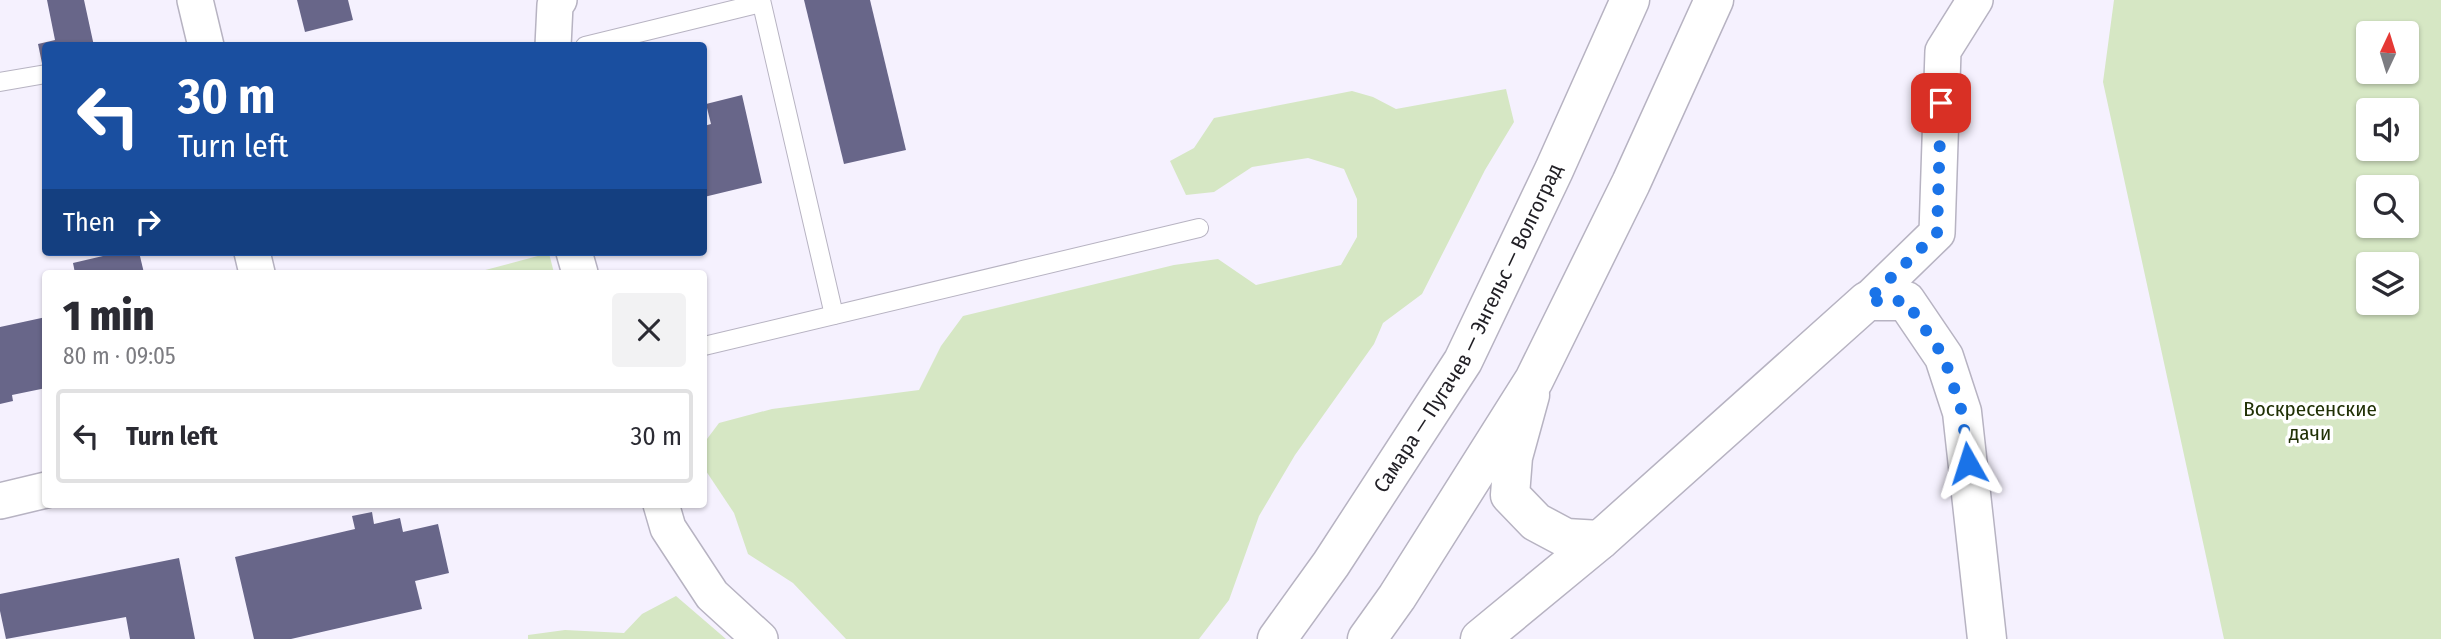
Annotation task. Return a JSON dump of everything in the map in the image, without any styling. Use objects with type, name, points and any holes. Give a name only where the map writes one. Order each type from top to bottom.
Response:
[{"type":"main road","name":"Самара — Пугачев — Энгельс — Волгоград","points":[[1277,639],[1331,564],[1463,361],[1554,170],[1630,0]]},
{"type":"main road","points":[[1367,639],[1397,597],[1534,380],[1631,183],[1714,0]]},
{"type":"main road","points":[[1480,639],[1600,540],[1867,301],[1906,301],[1944,357],[1962,412],[1987,639]]},
{"type":"main road","points":[[1534,380],[1513,457],[1510,495],[1536,522],[1566,538],[1600,540]]},
{"type":"street","points":[[195,0],[205,42]]},
{"type":"street","points":[[554,42],[555,5],[559,0]]},
{"type":"street","points":[[1867,301],[1937,233],[1943,51],[1975,0]]},
{"type":"street","points":[[0,501],[42,491]]},
{"type":"street","points":[[662,508],[668,528],[712,595],[760,639]]},
{"type":"lane","points":[[601,42],[761,1],[834,315]]},
{"type":"lane","points":[[0,82],[42,75]]},
{"type":"lane","points":[[707,345],[1199,228]]},
{"type":"green space","name":"Воскресенские дачи","points":[[2114,0],[2441,0],[2441,639],[2224,639],[2103,82]]},
{"type":"green space","points":[[1506,89],[1514,122],[1485,170],[1422,294],[1383,323],[1374,344],[1295,455],[1259,516],[1229,600],[1199,639],[846,639],[793,583],[748,554],[734,513],[707,472],[707,439],[719,423],[772,409],[919,390],[941,346],[963,316],[1174,265],[1218,259],[1256,285],[1341,265],[1357,237],[1357,199],[1344,169],[1308,158],[1252,167],[1214,192],[1186,195],[1170,161],[1194,148],[1214,118],[1352,91],[1373,97],[1396,109]]},
{"type":"green space","points":[[538,256],[550,256],[553,270],[485,270]]},
{"type":"green space","points":[[676,596],[726,639],[528,639],[528,635],[565,630],[624,633],[642,614]]},
{"type":"building","points":[[47,0],[84,0],[93,42],[46,42],[55,40]]},
{"type":"building","points":[[297,0],[348,0],[353,20],[305,32]]},
{"type":"building","points":[[804,0],[870,0],[906,150],[844,164]]},
{"type":"building","points":[[42,43],[42,63],[38,44]]},
{"type":"building","points":[[742,95],[762,183],[707,196],[707,125],[711,124],[707,104]]},
{"type":"building","points":[[103,256],[140,256],[143,270],[74,270],[73,263]]},
{"type":"building","points":[[42,318],[42,389],[12,395],[13,401],[0,404],[0,327]]},
{"type":"building","points":[[372,512],[374,524],[400,518],[403,532],[438,524],[449,573],[415,581],[422,609],[291,639],[254,639],[235,557],[355,529],[352,516]]},
{"type":"building","points":[[179,558],[195,639],[130,639],[126,617],[6,639],[0,611],[0,594]]},
{"type":"route","points":[[1941,103],[1937,233],[1867,301],[1906,301],[1944,357],[1962,412],[1968,463]]}]
